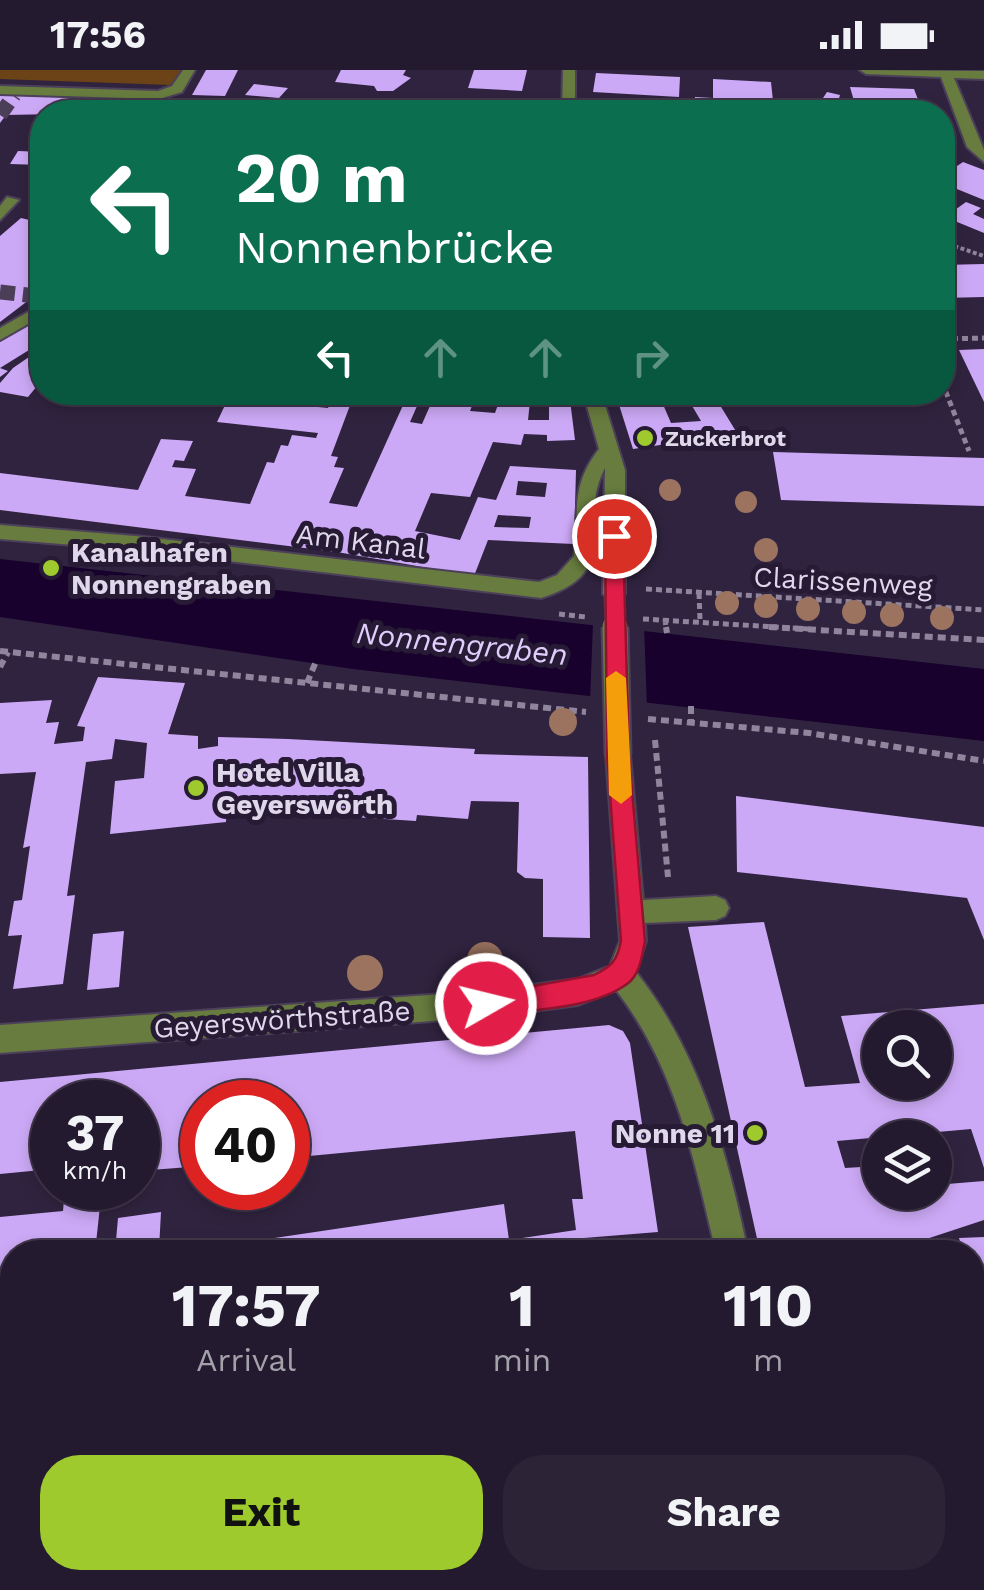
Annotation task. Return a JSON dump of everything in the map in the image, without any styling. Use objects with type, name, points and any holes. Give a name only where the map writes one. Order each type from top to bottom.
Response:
[{"type":"street","points":[[10,92],[168,94],[177,89],[190,70]]},
{"type":"street","points":[[569,70],[569,100]]},
{"type":"street","points":[[866,70],[984,75]]},
{"type":"street","points":[[945,72],[974,147],[984,158]]},
{"type":"street","points":[[168,94],[176,100]]},
{"type":"street","points":[[0,216],[12,200]]},
{"type":"street","points":[[0,335],[30,309]]},
{"type":"street","points":[[596,405],[616,483],[618,755],[633,941],[621,974],[646,1003],[663,1034],[703,1140],[729,1240]]},
{"type":"street","name":"Am Kanal","points":[[0,532],[135,543],[541,590],[567,582],[585,562],[590,476],[610,448]]},
{"type":"street","points":[[631,912],[716,908]]},
{"type":"street","name":"Geyerswörthstraße","points":[[0,1039],[486,1004],[578,992],[621,974]]},
{"type":"path","points":[[955,246],[984,256]]},
{"type":"path","points":[[955,339],[984,338]]},
{"type":"path","points":[[951,405],[969,451]]},
{"type":"path","name":"Clarissenweg","points":[[640,589],[984,610]]},
{"type":"path","points":[[699,593],[700,620],[984,640]]},
{"type":"path","points":[[665,619],[667,633]]},
{"type":"path","points":[[0,667],[4,652],[571,710]]},
{"type":"path","points":[[307,682],[317,659]]},
{"type":"path","points":[[691,706],[692,726]]},
{"type":"path","points":[[672,910],[653,719],[692,726],[810,733],[984,760]]},
{"type":"shaded area","points":[[0,70],[181,70],[171,85],[0,79]]},
{"type":"water","name":"Nonnengraben","points":[[0,559],[984,669],[984,741],[353,669],[0,617]]},
{"type":"pier","points":[[593,623],[644,626],[647,707],[590,701]]},
{"type":"building","points":[[206,70],[238,70],[225,96],[192,95]]},
{"type":"building","points":[[341,70],[406,70],[403,75],[411,78],[393,91],[377,91],[374,86],[335,82]]},
{"type":"building","points":[[474,70],[527,70],[522,91],[468,88]]},
{"type":"building","points":[[596,73],[680,77],[679,97],[593,92]]},
{"type":"building","points":[[713,79],[771,82],[773,100],[695,100],[713,98]]},
{"type":"building","points":[[254,84],[288,88],[279,98],[245,95]]},
{"type":"building","points":[[850,87],[914,89],[918,100],[854,100]]},
{"type":"building","points":[[827,92],[840,95],[839,100],[822,100]]},
{"type":"building","points":[[0,95],[152,99],[30,100],[30,115],[6,115],[0,123]]},
{"type":"building","points":[[18,151],[30,152],[30,165],[10,164]]},
{"type":"building","points":[[963,162],[984,170],[984,200],[955,188],[955,167]]},
{"type":"building","points":[[966,202],[981,208],[973,214],[984,219],[984,233],[955,221],[955,210]]},
{"type":"building","points":[[21,218],[30,220],[30,299],[0,322],[0,236]]},
{"type":"building","points":[[984,264],[984,297],[955,298],[955,265]]},
{"type":"building","points":[[30,320],[30,349],[0,368],[0,339]]},
{"type":"building","points":[[984,349],[984,402],[959,350]]},
{"type":"building","points":[[30,356],[28,397],[0,392],[0,383]]},
{"type":"building","points":[[225,405],[350,405],[331,456],[338,457],[334,467],[344,468],[329,503],[357,507],[403,405],[417,405],[410,422],[422,424],[430,405],[472,405],[470,411],[495,413],[498,405],[530,405],[528,420],[549,420],[549,405],[571,405],[575,440],[547,441],[547,435],[524,434],[521,445],[493,442],[470,497],[431,493],[415,531],[460,540],[478,497],[496,500],[510,466],[576,470],[574,544],[488,540],[474,576],[337,552],[0,510],[0,473],[138,490],[161,439],[193,441],[184,461],[175,460],[172,467],[196,469],[185,496],[250,504],[267,462],[274,463],[281,445],[288,446],[292,435],[316,438],[318,433],[217,422]],"holes":[[[518,481],[547,483],[545,497],[516,495]],[[498,515],[531,517],[529,528],[494,527]]]},
{"type":"building","points":[[619,405],[663,405],[671,423],[701,421],[692,405],[720,405],[740,438],[711,437],[707,431],[662,434],[667,444],[633,449]]},
{"type":"building","points":[[773,452],[984,458],[984,506],[781,500]]},
{"type":"building","points":[[98,677],[185,683],[168,734],[198,736],[198,749],[218,746],[218,737],[475,749],[474,754],[588,757],[590,938],[543,937],[543,879],[525,878],[517,872],[519,802],[471,801],[468,819],[417,815],[416,821],[322,815],[323,808],[273,805],[276,795],[227,800],[226,822],[110,834],[115,781],[144,778],[147,743],[115,739],[112,759],[86,762],[67,896],[75,895],[63,984],[13,989],[22,935],[8,936],[14,901],[22,900],[30,846],[23,848],[36,772],[0,774],[0,703],[52,700],[46,723],[59,722],[54,744],[83,741],[85,727],[77,726]]},
{"type":"building","points":[[736,796],[984,827],[984,940],[967,898],[737,872]]},
{"type":"building","points":[[764,922],[805,1087],[860,1083],[841,1016],[862,1014],[862,1100],[952,1100],[952,1010],[912,1010],[984,1004],[984,1168],[971,1129],[952,1131],[952,1120],[862,1120],[862,1139],[837,1141],[845,1168],[861,1167],[862,1210],[952,1210],[952,1184],[984,1181],[984,1220],[923,1240],[757,1240],[688,927]]},
{"type":"building","points":[[124,931],[119,987],[87,990],[93,934]]},
{"type":"building","points":[[609,1025],[623,1031],[630,1043],[658,1232],[584,1240],[509,1240],[576,1230],[572,1199],[583,1199],[575,1131],[310,1156],[310,1080],[180,1080],[180,1168],[160,1169],[160,1080],[30,1080],[30,1171],[0,1174],[0,1082]]},
{"type":"building","points":[[504,1204],[509,1240],[261,1240]]},
{"type":"building","points":[[100,1210],[96,1240],[0,1240],[0,1217]]},
{"type":"building","points":[[161,1212],[159,1240],[116,1240],[118,1218]]},
{"type":"tunnel","points":[[0,115],[14,95]]},
{"type":"tunnel","points":[[0,292],[30,295]]},
{"type":"slow traffic","points":[[616,678],[621,795]]},
{"type":"place","name":"Zuckerbrot","points":[[645,438]]},
{"type":"place","name":"Kanalhafen Nonnengraben","points":[[51,568]]},
{"type":"place","name":"Hotel Villa Geyerswörth","points":[[196,788]]},
{"type":"place","name":"Nonne 11","points":[[755,1133]]},
{"type":"route","points":[[486,1004],[578,992],[621,974],[629,961],[633,941],[618,755],[614,536]]}]
